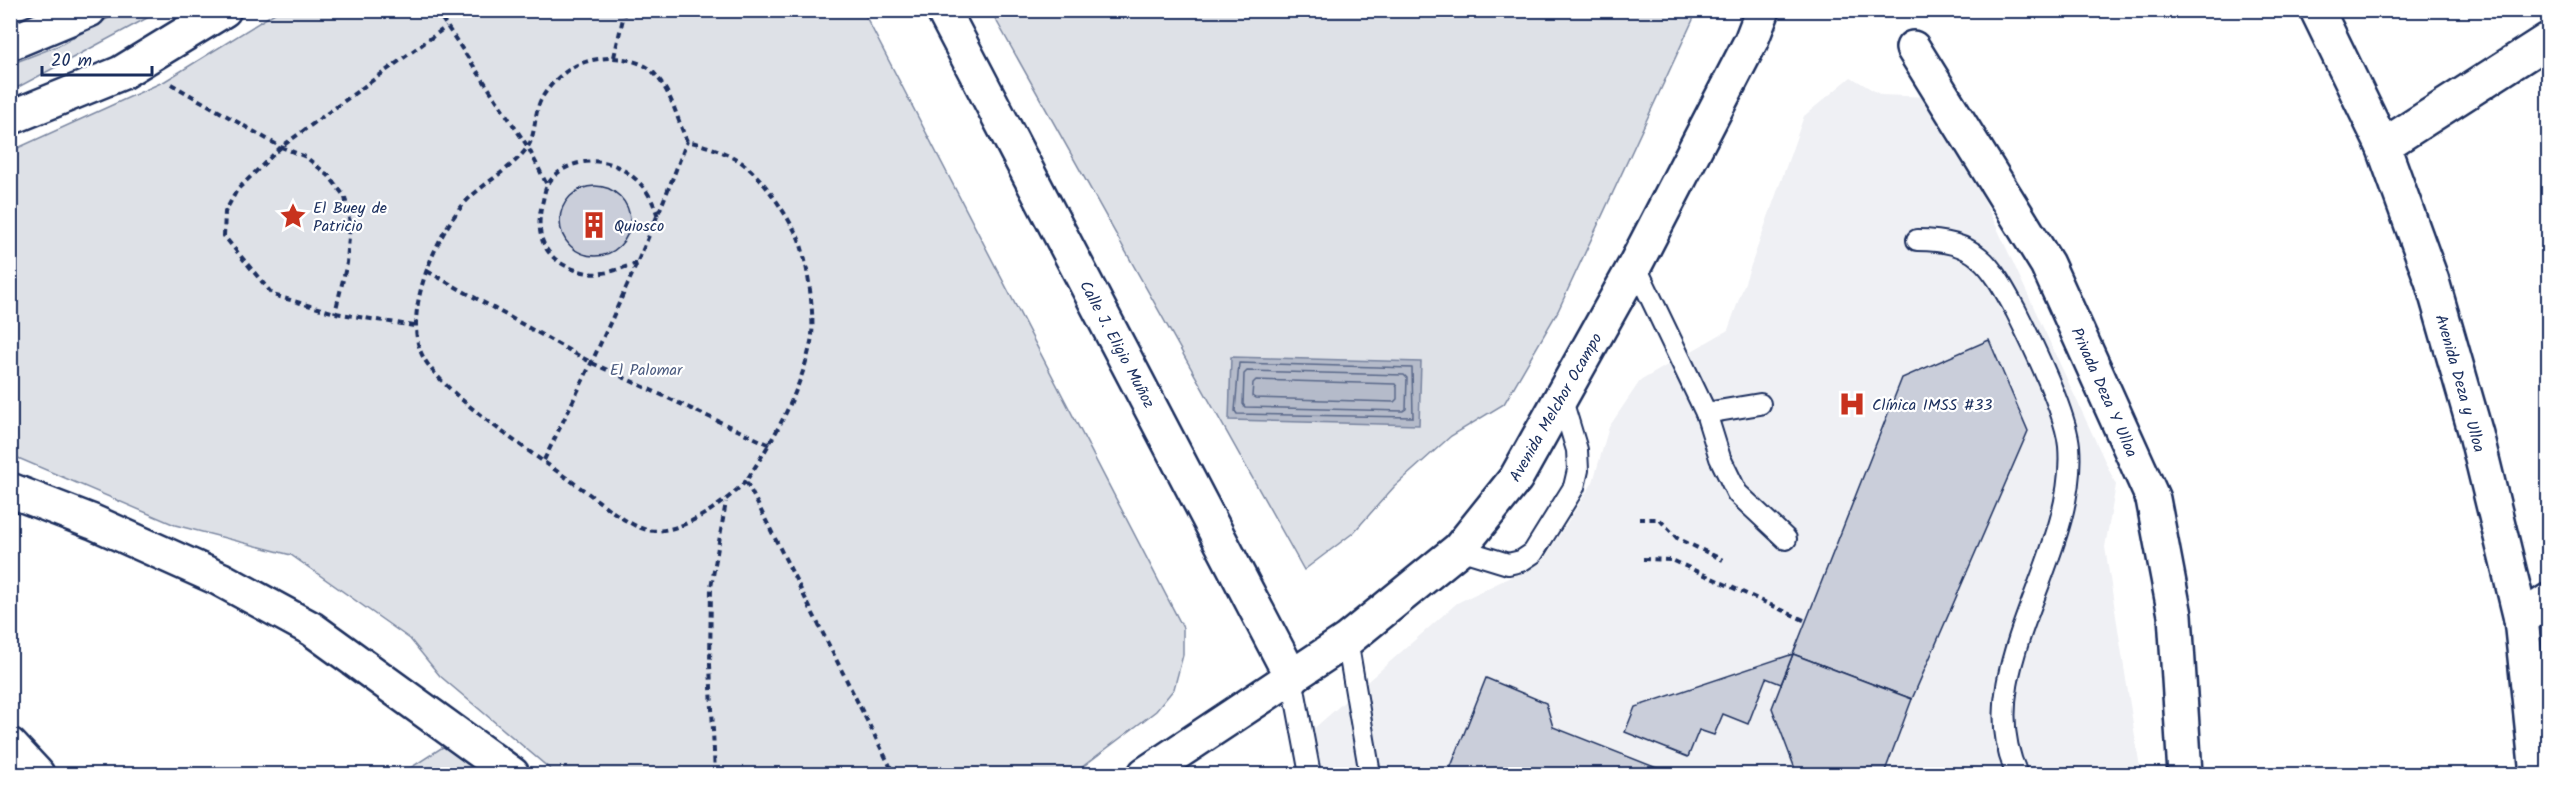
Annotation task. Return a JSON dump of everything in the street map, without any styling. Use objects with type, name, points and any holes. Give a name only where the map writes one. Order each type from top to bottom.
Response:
[{"type":"main road","points":[[10,43],[89,10]]},
{"type":"main road","points":[[10,118],[121,73],[224,10]]},
{"type":"main road","name":"Calle J. Eligio Muñoz","points":[[943,10],[1292,678]]},
{"type":"main road","points":[[1751,40],[1763,10]]},
{"type":"main road","points":[[1751,40],[1779,10]]},
{"type":"main road","name":"Avenida Deza y Ulloa","points":[[2317,10],[2383,146],[2438,303],[2476,434],[2521,619],[2537,774]]},
{"type":"main road","name":"Avenida Melchor Ocampo","points":[[1145,774],[1347,640],[1460,549],[1516,478],[1635,265],[1751,40]]},
{"type":"main road","points":[[2383,146],[2548,40]]},
{"type":"main road","name":"Privada Deza Y Ulloa","points":[[1912,48],[2047,264],[2153,499],[2175,615],[2185,774]]},
{"type":"main road","points":[[10,490],[93,522],[220,579],[312,629],[512,774]]},
{"type":"main road","points":[[2521,619],[2548,602]]},
{"type":"main road","points":[[10,745],[37,774]]},
{"type":"lane","points":[[1917,240],[1945,240],[1962,247],[1979,256],[1996,274],[2030,339],[2061,415],[2069,444],[2069,476],[2064,511],[2006,687],[2003,729],[2017,774]]},
{"type":"lane","points":[[1635,265],[1706,413],[1720,458],[1737,494],[1786,539]]},
{"type":"lane","points":[[1460,549],[1508,564],[1521,561],[1533,553],[1574,487],[1578,470],[1577,450],[1561,397]]},
{"type":"lane","points":[[1706,413],[1760,404]]},
{"type":"lane","points":[[1347,640],[1370,774]]},
{"type":"lane","points":[[1292,678],[1310,774]]},
{"type":"path","points":[[436,10],[528,147],[547,185]]},
{"type":"path","points":[[614,57],[625,10]]},
{"type":"path","points":[[414,326],[335,313],[273,295],[224,236],[225,212],[237,190],[281,147],[446,27]]},
{"type":"path","points":[[544,460],[638,263],[687,141],[664,85],[651,69],[634,61],[614,57],[595,58],[575,64],[556,80],[542,97],[528,147],[463,205],[440,237],[427,271],[414,326],[420,352],[434,374],[464,402],[616,514],[647,530],[673,530],[726,501],[746,481],[770,446],[798,390],[812,339],[811,292],[798,237],[768,190],[739,161],[704,145],[687,141]]},
{"type":"path","points":[[165,81],[281,147],[306,156],[329,176],[345,197],[350,223],[347,263],[335,313]]},
{"type":"path","points":[[638,263],[617,270],[590,273],[570,268],[550,255],[539,237],[540,213],[547,185],[561,172],[586,160],[612,163],[635,177],[651,196],[658,218]]},
{"type":"path","points":[[427,271],[592,363],[770,446]]},
{"type":"path","points":[[746,481],[894,774]]},
{"type":"path","points":[[715,774],[710,665],[711,587],[726,501]]},
{"type":"path","points":[[1639,519],[1659,519],[1677,538],[1723,560]]},
{"type":"path","points":[[1643,559],[1672,560],[1806,621]]},
{"type":"shaded area","name":"Clínica IMSS #33","points":[[1851,77],[1881,95],[1928,97],[1948,122],[2116,485],[2105,547],[2141,774],[1316,774],[1311,731],[1457,603],[1543,561],[1593,482],[1609,427],[1640,381],[1728,330],[1804,116]]},
{"type":"green space","points":[[121,11],[160,11],[11,91],[11,64],[60,45]]},
{"type":"green space","name":"El Palomar","points":[[278,11],[863,11],[1183,628],[1183,655],[1174,689],[1156,711],[1073,774],[556,774],[440,676],[410,639],[291,555],[175,525],[11,455],[11,151],[165,81]]},
{"type":"green space","points":[[991,11],[1697,11],[1558,311],[1504,404],[1451,436],[1394,487],[1353,533],[1304,570]]},
{"type":"green space","points":[[446,745],[482,774],[401,774]]},
{"type":"water","points":[[1231,357],[1421,362],[1419,425],[1229,420]]},
{"type":"building","name":"Quiosco","points":[[595,186],[608,189],[620,196],[627,208],[630,221],[627,234],[620,246],[608,253],[595,256],[582,253],[570,246],[563,234],[560,221],[563,208],[570,196],[582,189]]},
{"type":"building","points":[[1989,340],[2028,431],[1912,699],[1793,654],[1902,378]]},
{"type":"building","points":[[1793,654],[1912,699],[1885,771],[1876,774],[1797,774],[1772,708]]},
{"type":"building","points":[[1793,654],[1781,684],[1766,678],[1748,724],[1723,714],[1714,735],[1699,730],[1688,757],[1625,732],[1635,707]]},
{"type":"building","points":[[1486,678],[1546,703],[1553,727],[1672,774],[1448,774]]},
{"type":"place","name":"El Buey de Patricio","points":[[293,216]]},
{"type":"place","name":"Quiosco","points":[[594,225]]},
{"type":"place","name":"Clínica IMSS #33","points":[[1852,404]]}]
